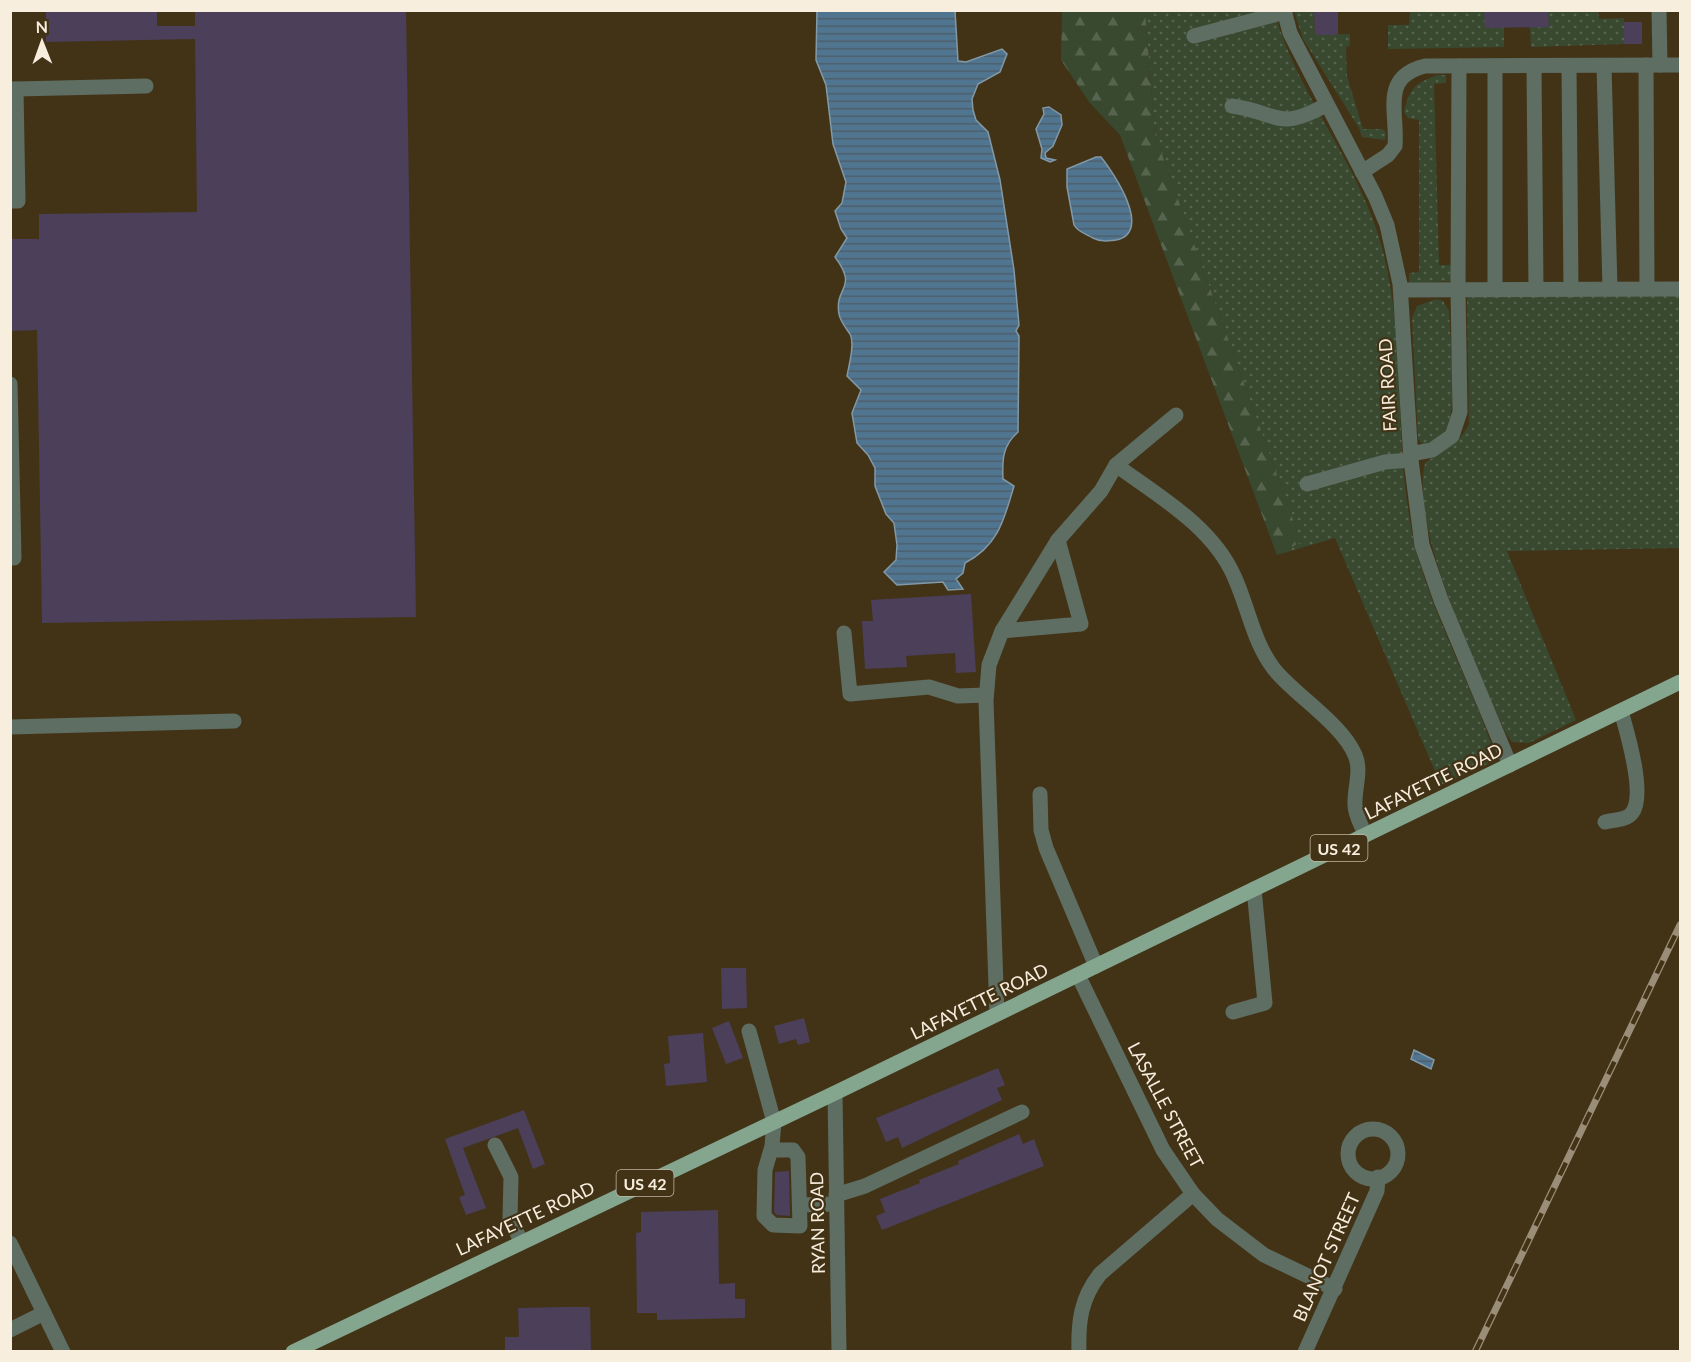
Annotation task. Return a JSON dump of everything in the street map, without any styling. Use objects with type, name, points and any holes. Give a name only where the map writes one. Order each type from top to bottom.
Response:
[{"type":"main road","name":"LAFAYETTE ROAD","points":[[293,1352],[520,1241],[835,1093],[1680,682]]},
{"type":"street","points":[[1647,289],[1653,65],[1659,10]]},
{"type":"street","points":[[1194,36],[1285,11]]},
{"type":"street","name":"FAIR ROAD","points":[[1285,11],[1290,33],[1387,225],[1401,290],[1410,457],[1422,545],[1441,600],[1510,765]]},
{"type":"street","points":[[1362,172],[1395,146],[1394,100],[1401,76],[1410,70],[1425,66],[1680,65]]},
{"type":"street","points":[[1307,484],[1432,450],[1452,436],[1457,428],[1461,404],[1458,290],[1459,66]]},
{"type":"street","points":[[1495,66],[1495,290]]},
{"type":"street","points":[[1534,66],[1536,290]]},
{"type":"street","points":[[1569,66],[1571,290]]},
{"type":"street","points":[[1604,66],[1610,290]]},
{"type":"street","points":[[10,201],[18,201],[13,89],[146,86]]},
{"type":"street","points":[[1232,106],[1283,120],[1304,117],[1326,105]]},
{"type":"street","points":[[1401,290],[1680,289]]},
{"type":"street","points":[[10,384],[14,558],[10,558]]},
{"type":"street","points":[[997,1014],[986,695],[989,665],[1002,631],[1058,540],[1101,491],[1116,465],[1176,415]]},
{"type":"street","points":[[1116,465],[1192,521],[1213,542],[1234,574],[1260,646],[1273,668],[1334,727],[1355,755],[1358,775],[1355,807],[1365,835]]},
{"type":"street","points":[[1002,631],[1081,624],[1058,540]]},
{"type":"street","points":[[844,633],[850,694],[929,687],[958,696],[986,695]]},
{"type":"street","points":[[1605,822],[1629,816],[1634,811],[1636,801],[1637,786],[1621,711]]},
{"type":"street","points":[[10,727],[234,721]]},
{"type":"street","points":[[1040,794],[1041,830],[1046,848],[1096,966]]},
{"type":"street","points":[[1233,1012],[1265,1003],[1254,890]]},
{"type":"street","name":"LASALLE STREET","points":[[1078,975],[1163,1150],[1193,1194],[1217,1219],[1256,1249],[1335,1289]]},
{"type":"street","points":[[749,1031],[774,1122],[771,1150],[765,1170],[764,1216],[773,1225],[800,1226],[798,1157],[793,1150],[771,1150]]},
{"type":"street","name":"RYAN ROAD","points":[[835,1093],[839,1352]]},
{"type":"street","points":[[800,1205],[836,1200],[1022,1112]]},
{"type":"street","points":[[495,1145],[511,1177],[510,1219],[520,1241]]},
{"type":"street","name":"BLANOT STREET","points":[[1305,1352],[1377,1191],[1378,1178]]},
{"type":"street","points":[[1079,1352],[1079,1318],[1091,1286],[1100,1274],[1193,1194]]},
{"type":"street","points":[[10,1243],[63,1352]]},
{"type":"street","points":[[10,1330],[44,1313]]},
{"type":"green space","points":[[1062,11],[1145,11],[1155,135],[1301,542],[1277,555],[1120,135],[1089,102],[1061,60]]},
{"type":"green space","points":[[1145,11],[1274,11],[1297,71],[1358,184],[1371,214],[1381,244],[1394,317],[1403,467],[1414,541],[1430,594],[1493,749],[1492,762],[1441,785],[1335,538],[1277,555],[1301,542],[1155,135]]},
{"type":"green space","points":[[1294,11],[1314,11],[1315,35],[1350,34],[1350,46],[1346,47],[1347,76],[1363,129],[1382,129],[1386,132],[1385,140],[1362,137],[1359,128],[1303,39]]},
{"type":"green space","points":[[1410,11],[1484,11],[1504,27],[1504,47],[1388,49],[1388,25],[1409,25]]},
{"type":"green space","points":[[1548,11],[1598,11],[1599,19],[1624,18],[1624,44],[1531,47],[1530,27],[1548,27]]},
{"type":"green space","points":[[1437,75],[1446,75],[1446,83],[1434,84],[1439,265],[1452,265],[1452,281],[1409,283],[1409,273],[1419,272],[1419,120],[1408,118],[1404,112],[1408,97],[1414,88]]},
{"type":"green space","points":[[1680,295],[1680,548],[1507,551],[1576,720],[1529,743],[1512,742],[1505,732],[1449,598],[1427,524],[1423,491],[1425,463],[1455,442],[1469,424],[1467,297]]},
{"type":"green space","points":[[1436,299],[1443,301],[1449,311],[1451,411],[1449,425],[1444,434],[1424,446],[1418,439],[1412,318],[1417,306]]},
{"type":"water","points":[[817,10],[955,11],[958,61],[966,62],[1002,49],[1007,54],[1000,72],[978,84],[972,99],[976,120],[988,132],[1000,180],[1014,270],[1019,325],[1016,331],[1019,336],[1018,432],[1006,447],[1003,459],[1003,479],[1014,486],[998,531],[985,549],[965,563],[963,573],[956,579],[963,589],[948,590],[943,582],[897,585],[884,572],[896,560],[897,545],[894,523],[886,514],[875,486],[875,468],[868,455],[857,443],[852,413],[861,390],[847,376],[852,343],[850,334],[839,314],[838,305],[845,275],[835,257],[847,238],[841,229],[835,211],[842,203],[846,182],[833,144],[826,85],[816,60]]},
{"type":"water","points":[[1049,107],[1061,115],[1062,125],[1053,146],[1045,153],[1046,158],[1055,160],[1050,162],[1041,158],[1042,149],[1036,129],[1044,114],[1043,108]]},
{"type":"water","points":[[1101,157],[1114,175],[1131,214],[1131,226],[1127,235],[1116,240],[1096,239],[1080,231],[1074,225],[1067,187],[1067,169]]},
{"type":"water","points":[[1414,1050],[1434,1060],[1431,1069],[1411,1059]]},
{"type":"building","points":[[46,10],[157,10],[157,26],[195,26],[195,10],[406,10],[416,617],[42,623],[37,330],[10,331],[10,239],[39,239],[39,214],[197,212],[195,39],[46,42]]},
{"type":"building","points":[[1314,10],[1338,10],[1338,35],[1315,35]]},
{"type":"building","points":[[1484,10],[1548,10],[1549,27],[1485,28]]},
{"type":"building","points":[[1624,22],[1642,22],[1642,44],[1624,44]]},
{"type":"building","points":[[971,594],[976,672],[956,673],[955,653],[906,656],[907,667],[865,669],[862,621],[873,621],[871,600]]},
{"type":"building","points":[[721,968],[746,968],[747,1008],[722,1009]]},
{"type":"building","points":[[804,1018],[810,1042],[798,1045],[796,1039],[779,1044],[774,1026]]},
{"type":"building","points":[[729,1021],[743,1058],[726,1064],[712,1028]]},
{"type":"building","points":[[703,1033],[707,1082],[666,1086],[664,1064],[670,1063],[668,1036]]},
{"type":"building","points":[[998,1068],[1005,1085],[997,1088],[1002,1100],[902,1148],[898,1137],[886,1142],[876,1118]]},
{"type":"building","points":[[524,1110],[545,1164],[533,1169],[518,1128],[463,1148],[486,1208],[466,1215],[459,1197],[465,1195],[445,1139]]},
{"type":"building","points":[[1019,1134],[1023,1144],[1034,1139],[1044,1166],[882,1230],[876,1216],[885,1212],[880,1199],[920,1183],[919,1180],[959,1164],[958,1161]]},
{"type":"building","points":[[789,1171],[790,1216],[777,1215],[774,1212],[775,1172]]},
{"type":"building","points":[[718,1210],[719,1284],[735,1283],[735,1299],[745,1299],[745,1318],[657,1320],[657,1313],[637,1313],[636,1233],[641,1232],[641,1212]]},
{"type":"building","points":[[590,1307],[591,1352],[505,1352],[505,1337],[519,1337],[518,1308]]},
{"type":"railway","points":[[1475,1352],[1680,925]]}]
